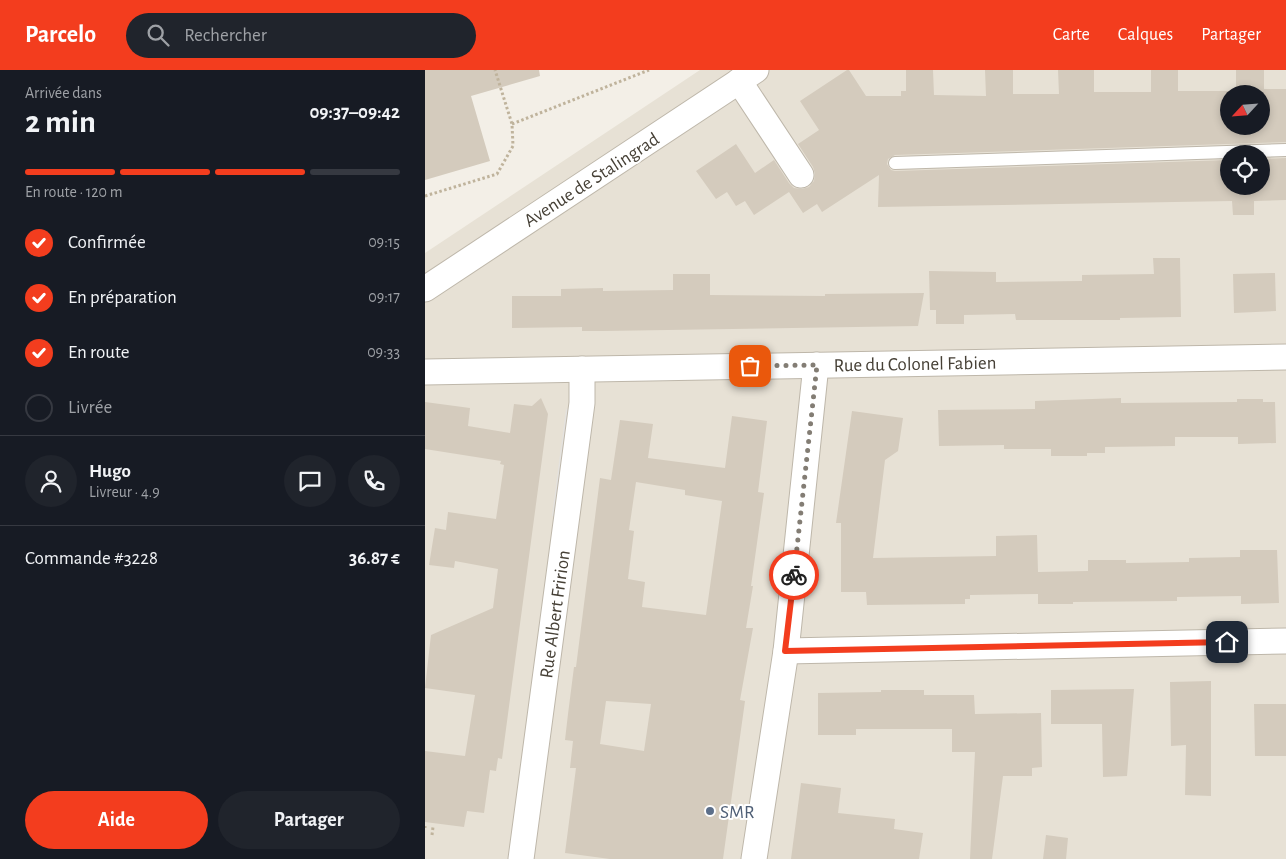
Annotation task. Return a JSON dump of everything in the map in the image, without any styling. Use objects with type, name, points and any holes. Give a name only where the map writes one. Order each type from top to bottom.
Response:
[{"type":"street","points":[[748,76],[801,175]]},
{"type":"street","name":"Avenue de Stalingrad","points":[[425,289],[748,76]]},
{"type":"street","name":"Rue du Colonel Fabien","points":[[425,372],[1286,357]]},
{"type":"street","points":[[754,859],[785,651],[817,365]]},
{"type":"street","name":"Rue Albert Fririon","points":[[521,859],[582,403],[582,369]]},
{"type":"street","points":[[785,651],[1286,641]]},
{"type":"lane","points":[[895,163],[1286,150]]},
{"type":"path","points":[[425,196],[497,174],[513,146],[512,124],[495,70]]},
{"type":"path","points":[[512,124],[649,70]]},
{"type":"path","points":[[432,835],[433,826]]},
{"type":"shaded area","points":[[700,70],[1286,70],[1286,859],[425,859],[425,253]]},
{"type":"shaded area","points":[[566,409],[575,411],[561,518],[552,516]]},
{"type":"building","points":[[425,70],[539,70],[540,76],[471,96],[490,161],[425,180]]},
{"type":"building","points":[[847,70],[849,70],[866,96],[901,96],[901,91],[906,91],[906,70],[933,70],[934,95],[986,96],[985,70],[1013,70],[1013,94],[1059,94],[1058,70],[1094,70],[1094,92],[1151,92],[1151,70],[1178,70],[1178,91],[1220,91],[1220,135],[1270,135],[1270,89],[1286,89],[1286,142],[895,155],[888,159],[887,164],[891,170],[895,171],[1220,160],[1220,195],[1270,195],[1270,159],[1286,158],[1286,200],[1254,201],[1254,215],[1233,215],[1232,201],[878,207],[879,175],[822,212],[817,204],[803,213],[789,192],[754,215],[745,201],[736,206],[727,192],[716,199],[696,171],[736,144],[755,173],[774,160],[794,188],[802,189],[809,187],[814,181],[815,174],[813,167],[798,144],[819,130],[800,101]]},
{"type":"building","points":[[1236,70],[1264,70],[1264,85],[1236,85]]},
{"type":"building","points":[[1153,258],[1180,258],[1181,317],[1120,318],[1120,320],[1016,320],[1015,314],[964,315],[964,324],[936,324],[936,310],[930,310],[929,271],[996,272],[996,282],[1082,281],[1082,275],[1154,274]]},
{"type":"building","points":[[1275,273],[1276,311],[1234,313],[1233,274]]},
{"type":"building","points":[[673,274],[710,274],[710,295],[825,296],[825,294],[924,293],[918,326],[603,331],[582,331],[582,327],[512,328],[512,296],[561,296],[561,289],[603,288],[603,291],[673,290]]},
{"type":"building","points":[[541,398],[548,414],[502,759],[498,758],[496,771],[490,770],[484,813],[467,811],[464,827],[425,822],[425,751],[465,756],[475,695],[425,688],[431,635],[493,608],[498,569],[455,561],[454,568],[429,565],[435,528],[446,530],[448,512],[496,519],[504,465],[500,464],[501,461],[425,449],[425,402],[470,408],[468,426],[510,433],[514,404],[532,406]]},
{"type":"building","points":[[1121,398],[1121,403],[1237,402],[1237,399],[1263,399],[1263,402],[1275,402],[1276,443],[1238,444],[1238,437],[1175,437],[1175,446],[1105,447],[1105,453],[1087,453],[1087,456],[1051,456],[1051,449],[1004,449],[1004,445],[939,446],[938,410],[1035,409],[1035,401]]},
{"type":"building","points":[[852,411],[903,418],[898,451],[885,460],[873,558],[996,556],[996,536],[1037,535],[1038,572],[1088,571],[1088,560],[1126,560],[1126,563],[1189,562],[1189,558],[1240,557],[1240,550],[1277,550],[1279,603],[1241,604],[1241,596],[1177,597],[1177,601],[1038,604],[1038,594],[970,595],[970,599],[965,599],[965,604],[867,605],[866,592],[841,592],[841,523],[836,523]]},
{"type":"building","points":[[732,416],[767,421],[758,492],[764,493],[746,628],[753,628],[740,700],[745,701],[723,859],[610,859],[565,853],[576,768],[570,768],[573,741],[565,740],[568,714],[574,667],[576,667],[600,478],[611,480],[620,420],[653,424],[648,458],[725,468]],"holes":[[[636,482],[685,490],[685,495],[722,501],[706,615],[642,607],[645,582],[628,579],[634,531],[629,530]],[[606,701],[651,704],[644,751],[600,744]]]},
{"type":"building","points":[[1211,681],[1211,796],[1185,795],[1186,745],[1171,746],[1170,682]]},
{"type":"building","points":[[1134,689],[1127,776],[1103,777],[1102,724],[1051,724],[1051,690]]},
{"type":"building","points":[[881,690],[924,690],[924,695],[974,695],[975,714],[1041,713],[1042,767],[1032,768],[1032,776],[1003,776],[992,859],[970,859],[975,752],[952,752],[952,729],[856,729],[856,735],[818,735],[818,693],[881,692]]},
{"type":"building","points":[[1254,704],[1286,704],[1286,756],[1255,756]]},
{"type":"building","points":[[801,783],[841,788],[838,813],[895,819],[894,829],[923,833],[919,859],[791,859]]},
{"type":"building","points":[[1046,835],[1068,838],[1066,859],[1043,859]]},
{"type":"way so far","points":[[750,366],[817,365],[794,575]]},
{"type":"place","name":"SMR","points":[[710,811]]},
{"type":"route","points":[[794,575],[785,651],[1227,642]]}]
